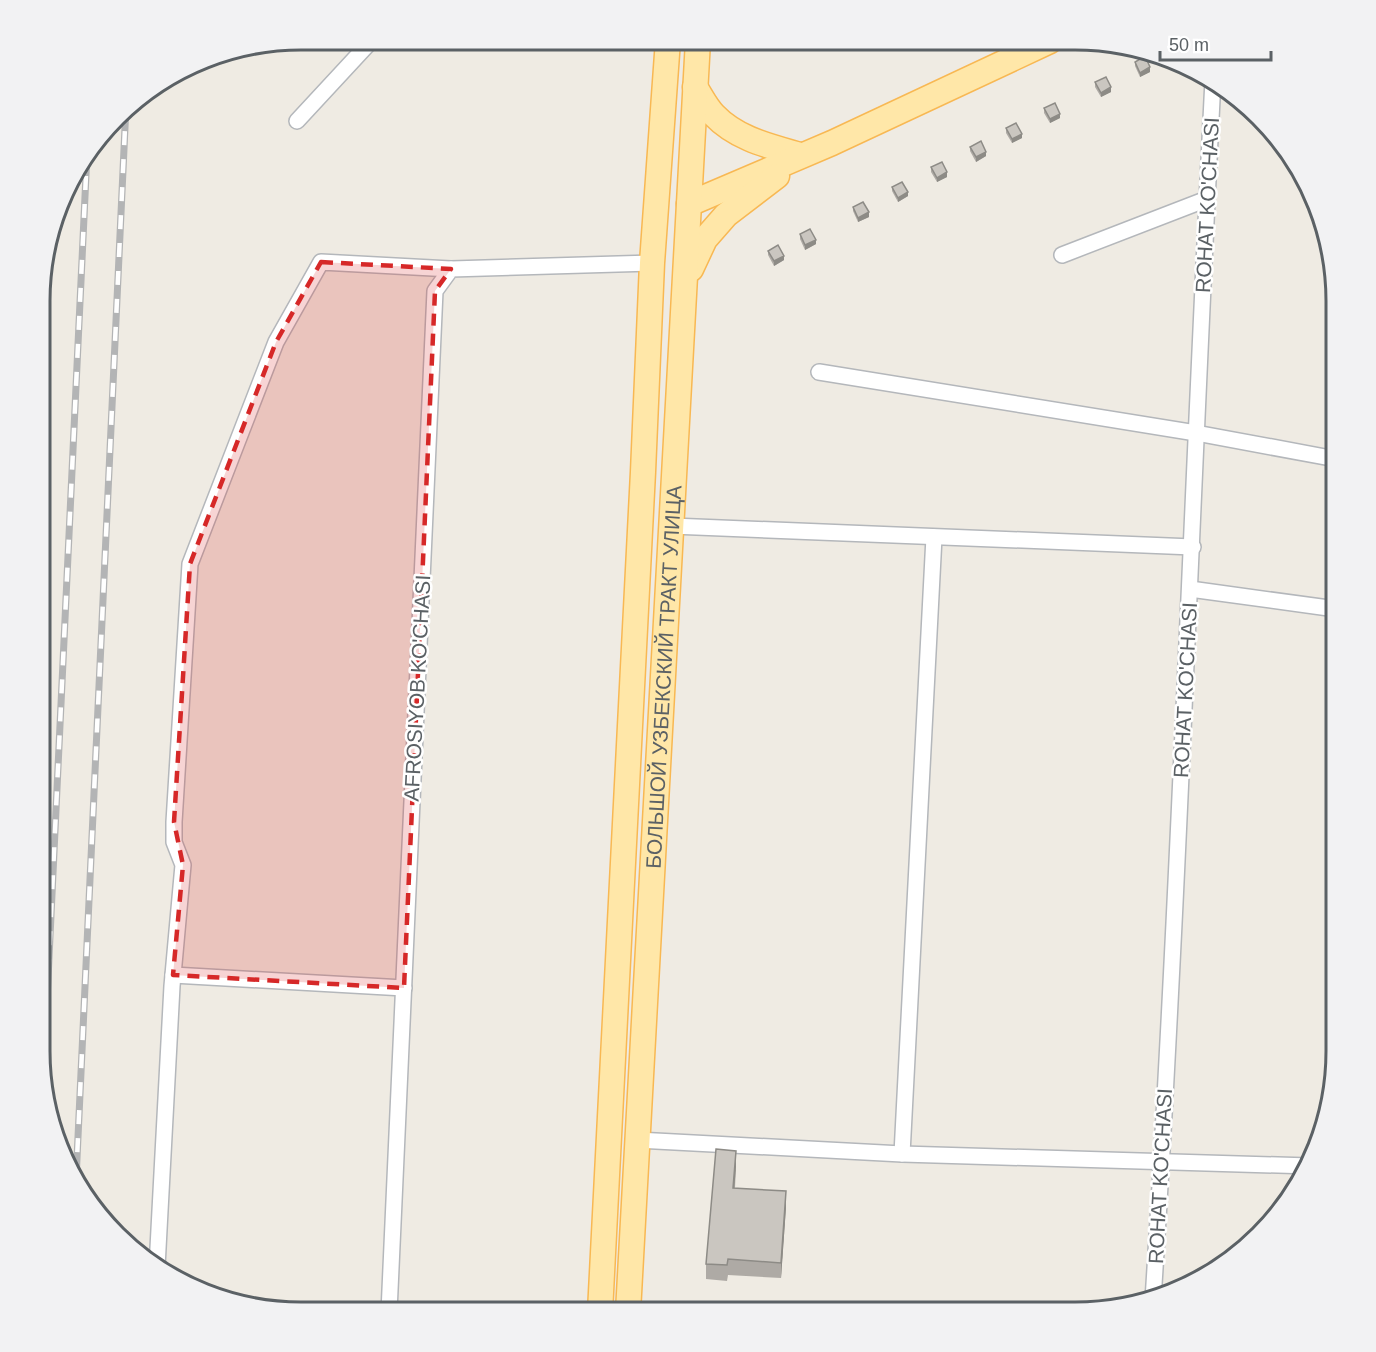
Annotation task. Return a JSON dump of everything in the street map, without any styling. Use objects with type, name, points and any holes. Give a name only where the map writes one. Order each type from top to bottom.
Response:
[{"type":"main road","name":"БОЛЬШОЙ УЗБЕКСКИЙ ТРАКТ УЛИЦА","points":[[601,1302],[644,461],[662,50]]},
{"type":"main road","name":"БОЛЬШОЙ УЗБЕКСКИЙ ТРАКТ УЛИЦА","points":[[629,1302],[697,50]]},
{"type":"main road","points":[[689,204],[1030,50]]},
{"type":"main road","points":[[695,87],[712,114],[730,129],[756,143],[808,152]]},
{"type":"main road","points":[[685,282],[705,239],[726,215],[808,152]]},
{"type":"street","points":[[297,121],[363,50]]},
{"type":"street","name":"ROHAT KO'CHASI","points":[[1154,1290],[1193,547],[1196,433],[1212,90]]},
{"type":"street","points":[[1062,255],[1207,199]]},
{"type":"street","points":[[158,1258],[173,975],[183,865],[174,842],[174,822],[190,564],[272,353],[321,262],[451,269],[652,263]]},
{"type":"street","name":"AFROSIYOB KO'CHASI","points":[[389,1302],[435,291],[451,269]]},
{"type":"street","points":[[819,372],[1196,433],[1326,457]]},
{"type":"street","points":[[672,526],[1193,547]]},
{"type":"street","points":[[902,1154],[934,537]]},
{"type":"street","points":[[1190,589],[1326,608]]},
{"type":"street","points":[[173,975],[404,988]]},
{"type":"street","points":[[637,1140],[902,1154],[1299,1166]]},
{"type":"highlighted area","points":[[321,262],[451,269],[435,291],[404,988],[173,975],[183,865],[174,822],[190,564],[276,342]]},
{"type":"building","points":[[1141,58],[1147,60],[1150,67],[1140,73],[1135,62]]},
{"type":"building","points":[[1106,77],[1111,87],[1101,93],[1095,82]]},
{"type":"building","points":[[1055,103],[1060,114],[1050,119],[1044,108]]},
{"type":"building","points":[[1016,123],[1022,134],[1012,139],[1006,128]]},
{"type":"building","points":[[981,141],[986,152],[976,157],[970,147]]},
{"type":"building","points":[[942,162],[947,172],[937,178],[931,167]]},
{"type":"building","points":[[902,182],[908,192],[898,198],[892,187]]},
{"type":"building","points":[[863,202],[869,212],[858,218],[853,207]]},
{"type":"building","points":[[810,229],[816,240],[805,245],[800,234]]},
{"type":"building","points":[[778,245],[784,256],[774,261],[768,251]]},
{"type":"building","points":[[716,1149],[736,1151],[733,1188],[786,1191],[781,1263],[728,1259],[727,1265],[706,1264]]},
{"type":"railway","points":[[77,1166],[125,121]]},
{"type":"railway","points":[[50,937],[86,170]]}]
